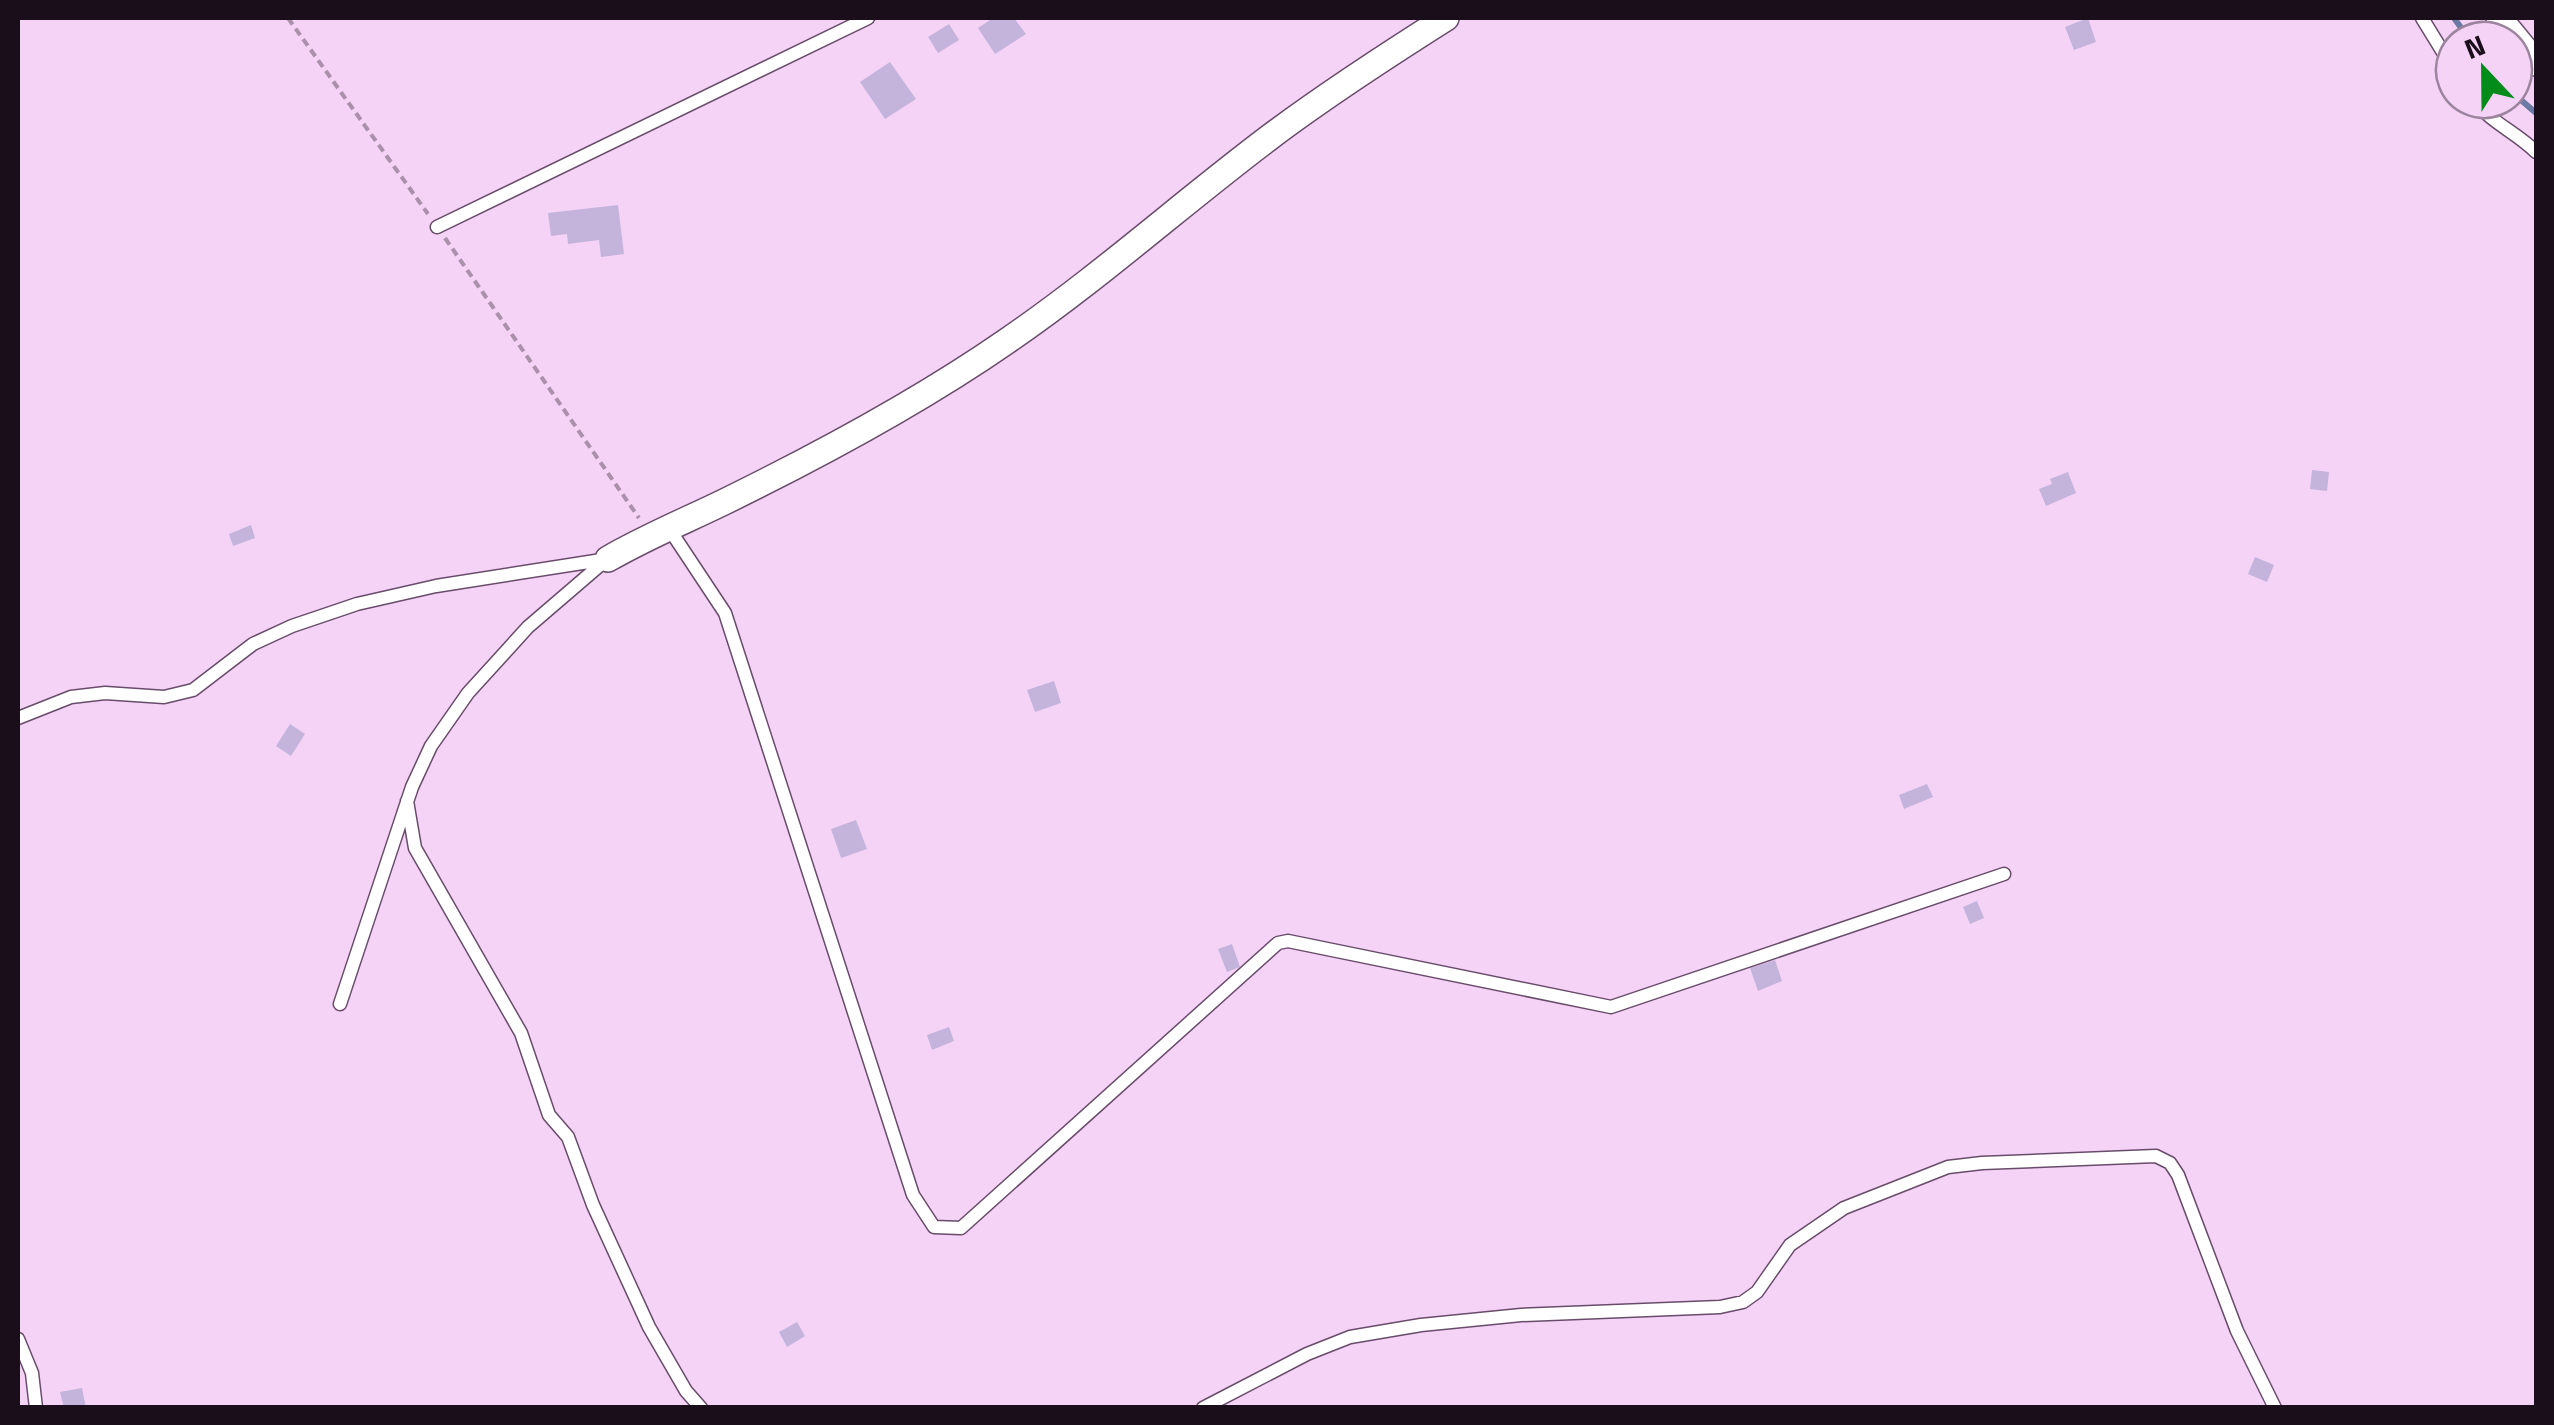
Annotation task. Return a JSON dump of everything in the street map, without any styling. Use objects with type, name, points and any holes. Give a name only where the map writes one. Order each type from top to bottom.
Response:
[{"type":"street","points":[[608,558],[866,426],[1005,342],[1087,284],[1327,95],[1446,18]]},
{"type":"street","points":[[2500,18],[2536,63]]},
{"type":"lane","points":[[437,227],[868,18]]},
{"type":"lane","points":[[2491,120],[2522,138],[2536,152]]},
{"type":"lane","points":[[659,531],[725,613],[913,1195],[934,1228],[961,1228],[1278,943],[1288,940],[1612,1007],[2004,874]]},
{"type":"lane","points":[[18,718],[70,697],[104,693],[164,697],[193,690],[253,644],[357,604],[436,586],[608,558]]},
{"type":"lane","points":[[340,1004],[407,801],[431,746],[468,693],[528,627],[608,558]]},
{"type":"lane","points":[[407,801],[415,848],[521,1033],[549,1115],[568,1137],[593,1205],[649,1327],[686,1391],[702,1408]]},
{"type":"lane","points":[[1202,1408],[1307,1354],[1350,1338],[1421,1325],[1521,1315],[1720,1307],[1743,1302],[1757,1292],[1790,1246],[1814,1227],[1844,1208],[1948,1167],[2156,1156],[2170,1163],[2178,1175],[2237,1331],[2275,1408]]},
{"type":"lane","points":[[18,1339],[32,1373],[36,1408]]},
{"type":"path","points":[[288,18],[659,531]]},
{"type":"building","points":[[993,18],[1014,18],[1026,34],[995,54],[978,28]]},
{"type":"building","points":[[2088,18],[2096,42],[2074,50],[2065,27]]},
{"type":"building","points":[[949,24],[959,40],[938,53],[928,37]]},
{"type":"building","points":[[890,62],[916,99],[885,119],[860,82]]},
{"type":"building","points":[[618,205],[624,254],[601,257],[599,240],[568,244],[567,234],[551,236],[548,213]]},
{"type":"building","points":[[2312,470],[2329,472],[2327,491],[2310,489]]},
{"type":"building","points":[[2068,472],[2076,493],[2046,506],[2039,489],[2052,484],[2050,479]]},
{"type":"building","points":[[251,525],[255,538],[233,546],[229,534]]},
{"type":"building","points":[[2255,557],[2274,565],[2267,582],[2248,574]]},
{"type":"building","points":[[1054,681],[1061,703],[1035,712],[1027,690]]},
{"type":"building","points":[[290,724],[305,734],[291,756],[276,746]]},
{"type":"building","points":[[1927,784],[1933,797],[1904,809],[1899,795]]},
{"type":"building","points":[[856,820],[867,849],[841,858],[831,829]]},
{"type":"building","points":[[1977,901],[1984,918],[1970,924],[1963,907]]},
{"type":"building","points":[[1232,944],[1240,967],[1227,972],[1218,949]]},
{"type":"building","points":[[1775,960],[1782,981],[1758,991],[1750,968]]},
{"type":"building","points":[[949,1027],[954,1041],[932,1050],[927,1035]]},
{"type":"building","points":[[797,1322],[805,1336],[787,1347],[779,1332]]},
{"type":"building","points":[[82,1388],[86,1408],[64,1408],[60,1392]]}]
